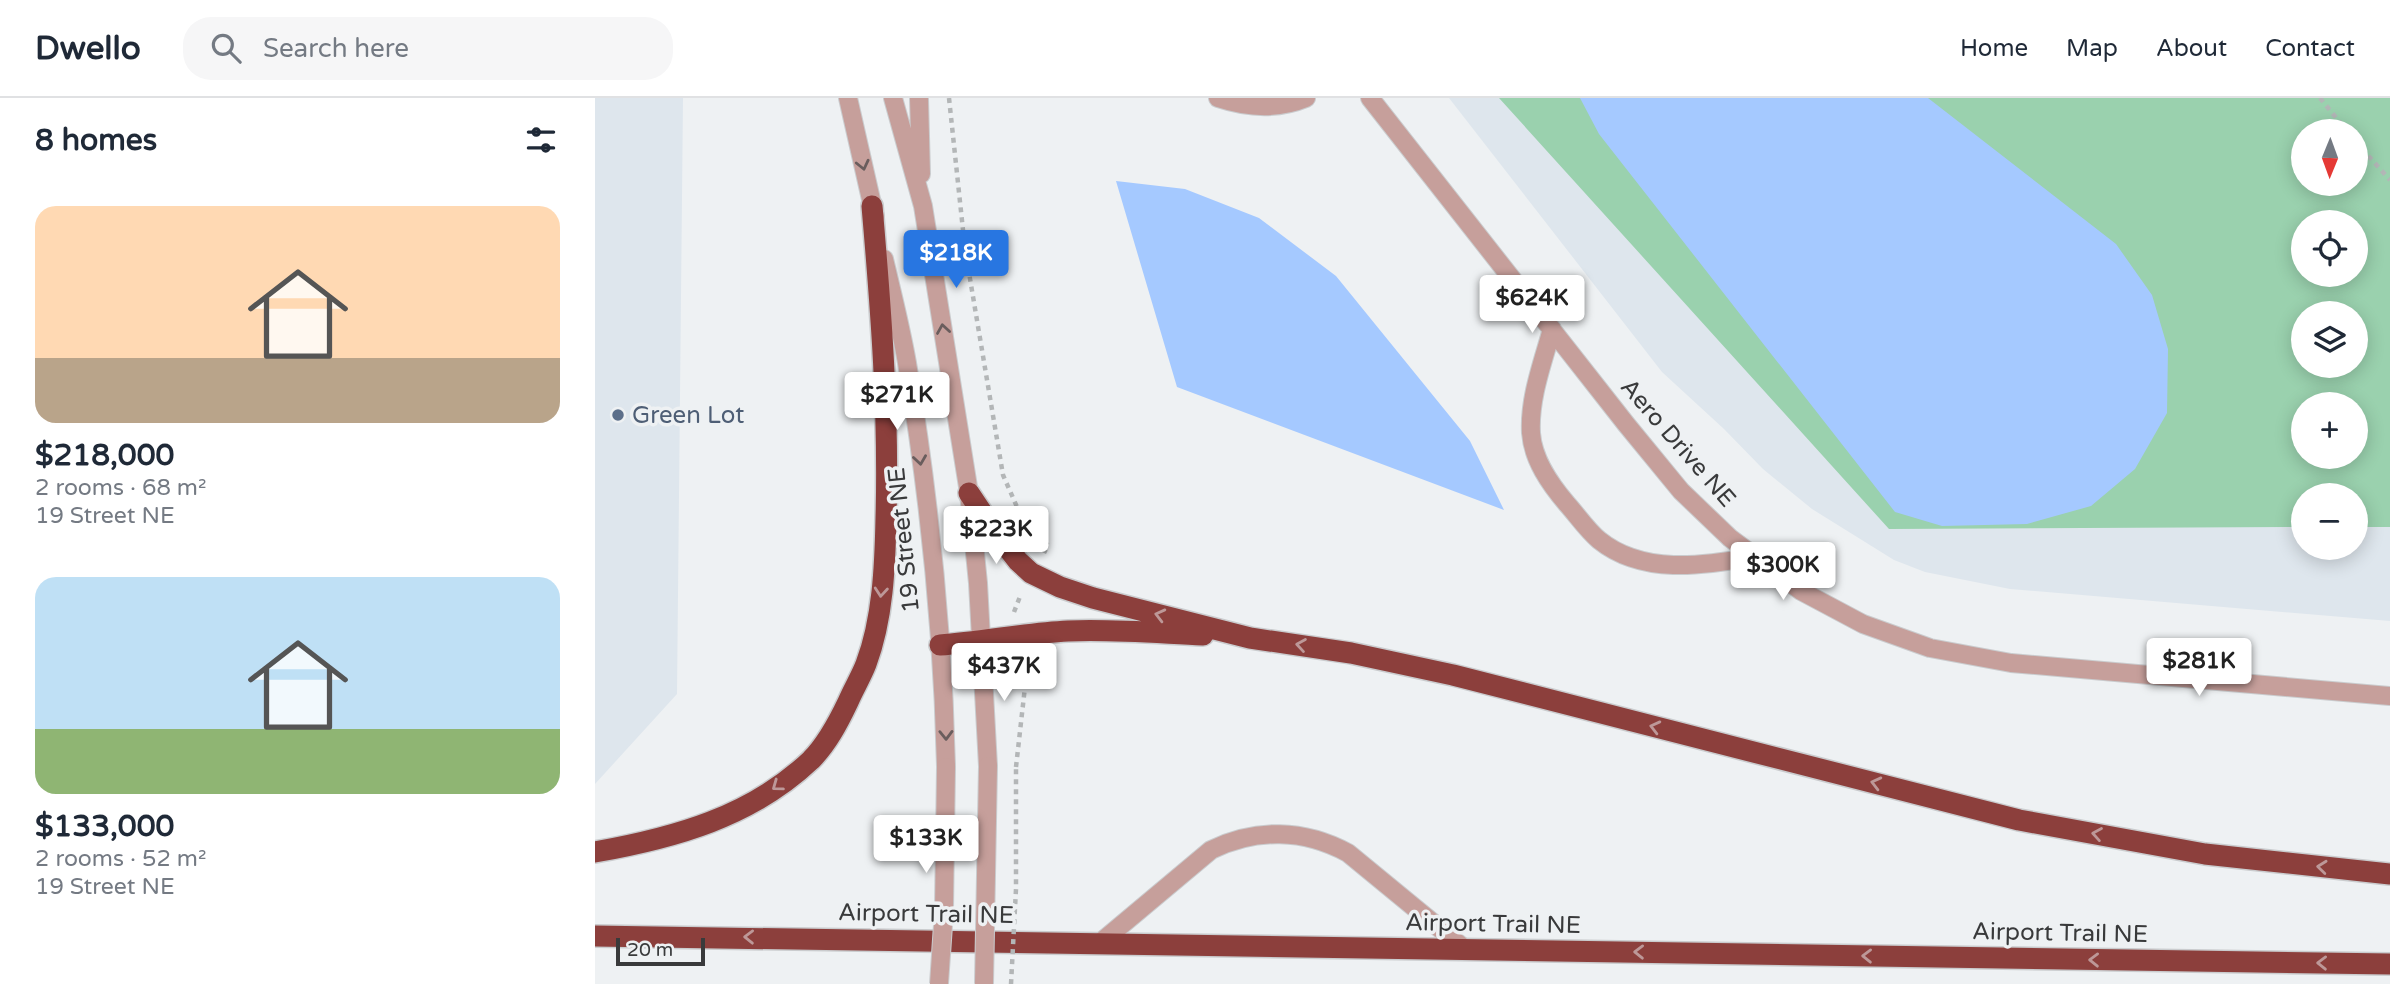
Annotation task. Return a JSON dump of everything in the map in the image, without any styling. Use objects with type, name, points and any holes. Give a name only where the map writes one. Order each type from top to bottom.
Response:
[{"type":"highway","points":[[595,852],[665,837],[720,820],[773,790],[812,759],[835,728],[866,663],[880,606],[888,470],[885,371],[872,206]]},
{"type":"highway","points":[[969,493],[993,529],[1031,573],[1060,587],[1093,598],[1250,638],[1351,653],[1453,675],[2019,820],[2205,854],[2390,874]]},
{"type":"highway","points":[[940,645],[1070,631],[1250,638]]},
{"type":"highway","name":"Airport Trail NE","points":[[595,936],[2390,964]]},
{"type":"street","name":"19 Street NE","points":[[848,98],[907,361],[930,537],[940,645],[946,766],[944,910],[939,984]]},
{"type":"street","points":[[893,98],[923,206],[969,493],[982,642],[988,766],[984,984]]},
{"type":"street","points":[[919,98],[923,206]]},
{"type":"street","points":[[1218,98],[1234,104],[1270,108],[1307,98]]},
{"type":"street","name":"Aero Drive NE","points":[[1370,98],[1681,491],[1730,538],[1801,591],[1863,624],[1930,649],[2011,663],[2390,696]]},
{"type":"street","points":[[1552,329],[1532,404],[1531,435],[1539,464],[1557,492],[1598,540],[1640,561],[1702,566],[1753,557]]},
{"type":"street","points":[[1100,943],[1211,850],[1230,841],[1278,834],[1306,836],[1328,842],[1347,853],[1466,950]]},
{"type":"path","points":[[949,98],[965,249],[1003,475],[1027,528],[1048,545],[1040,558]]},
{"type":"path","points":[[2320,98],[2337,119]]},
{"type":"path","points":[[2368,155],[2390,180]]},
{"type":"path","points":[[1014,612],[1022,590]]},
{"type":"path","points":[[1011,984],[1016,889],[1016,767],[1027,669],[1018,660]]},
{"type":"shaded area","points":[[595,98],[683,98],[677,694],[595,784]]},
{"type":"shaded area","points":[[1449,98],[2390,98],[2390,621],[2010,589],[1925,572],[1894,560],[1812,509],[1763,469],[1662,372]]},
{"type":"green space","points":[[1499,98],[2390,98],[2390,527],[2368,527],[2368,483],[2291,483],[2291,527],[1889,529]]},
{"type":"water","points":[[1580,98],[1928,98],[2116,244],[2152,295],[2168,349],[2167,413],[2135,469],[2091,506],[2027,524],[1942,526],[1895,512],[1599,134]]},
{"type":"water","points":[[1116,181],[1185,189],[1259,218],[1336,276],[1470,441],[1504,510],[1177,387]]},
{"type":"place","name":"Green Lot","points":[[618,415]]}]
